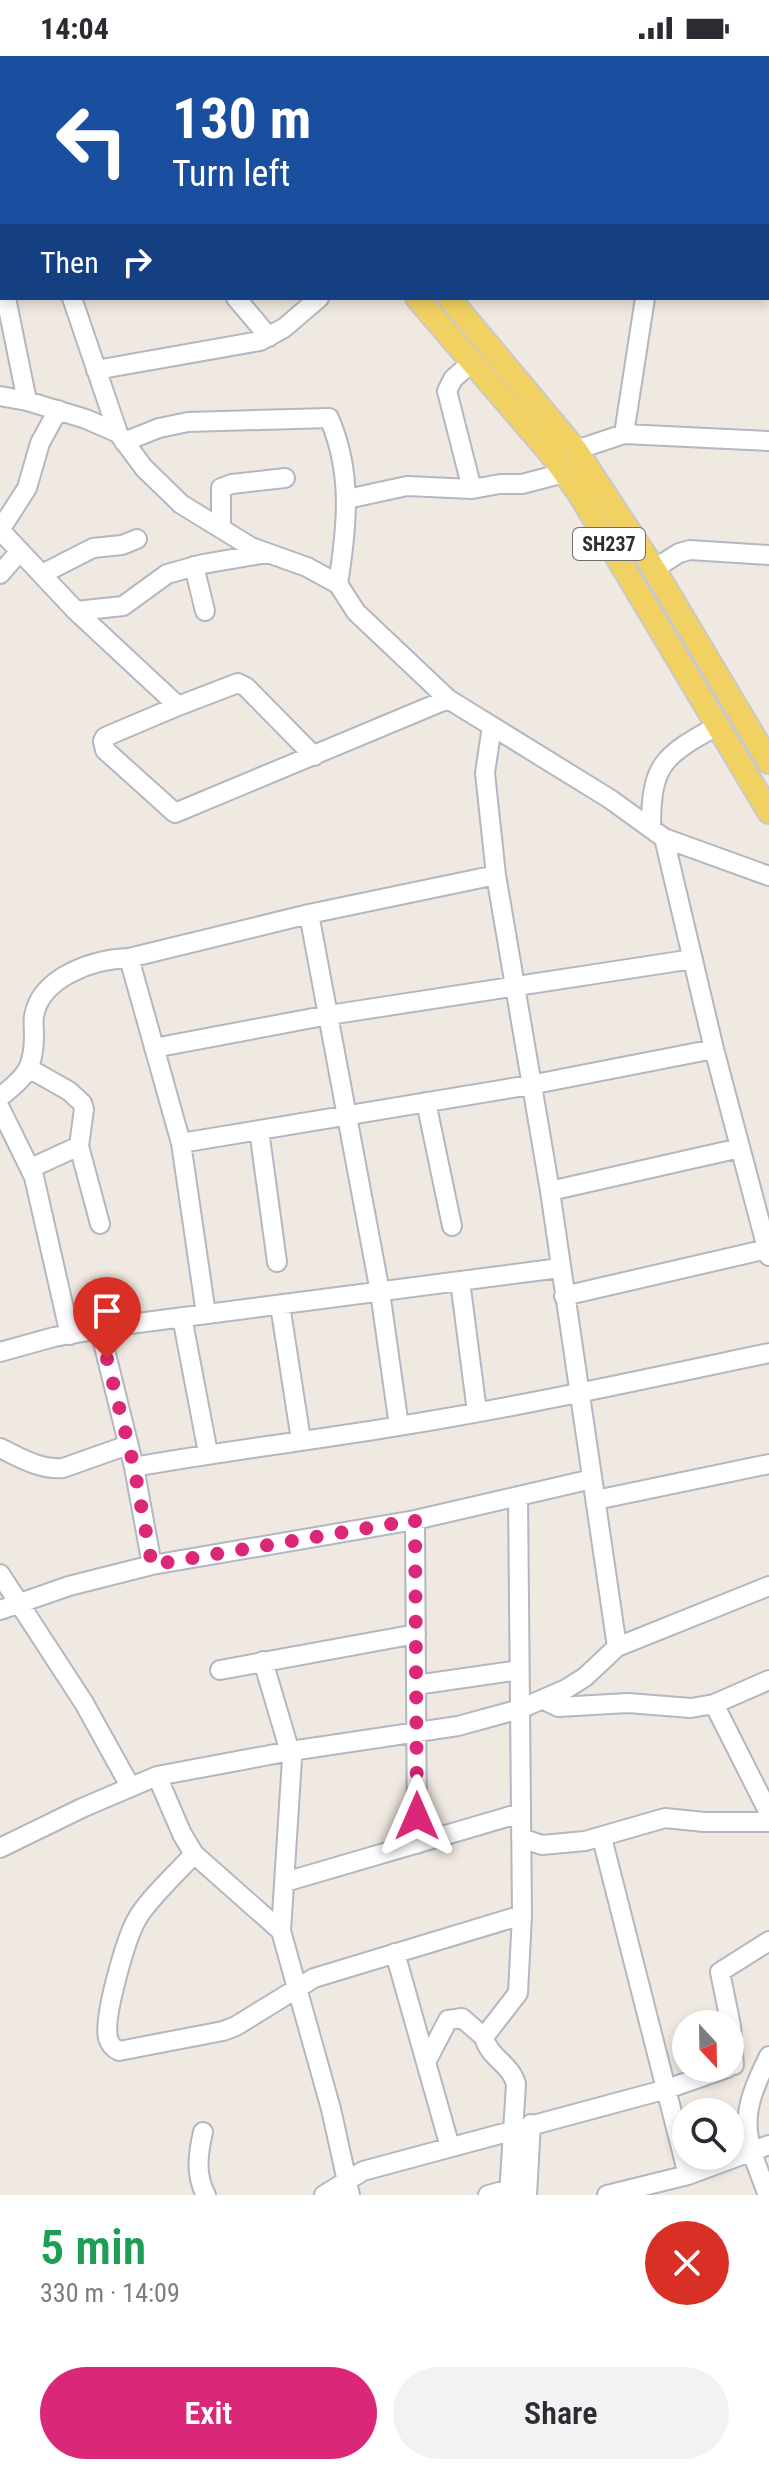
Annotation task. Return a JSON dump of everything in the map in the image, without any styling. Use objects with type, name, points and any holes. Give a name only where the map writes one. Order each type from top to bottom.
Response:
[{"type":"main road","name":"SH237","points":[[419,300],[580,495],[769,812]]},
{"type":"main road","name":"SH237","points":[[451,300],[576,450],[654,569],[769,762]]},
{"type":"street","points":[[6,300],[27,401]]},
{"type":"street","points":[[73,300],[121,438],[144,468],[181,504],[251,547],[307,567],[338,584],[356,612],[448,699],[610,799],[658,833],[769,876]]},
{"type":"street","points":[[238,300],[269,337]]},
{"type":"street","points":[[96,370],[260,341],[284,328],[317,300]]},
{"type":"street","points":[[624,434],[645,300]]},
{"type":"street","points":[[472,362],[453,379],[447,391],[472,489]]},
{"type":"street","points":[[0,396],[58,410],[121,438],[173,424],[326,416],[331,423],[347,485],[347,527],[338,584]]},
{"type":"street","points":[[58,410],[40,443],[27,488],[0,530],[76,611],[178,706]]},
{"type":"street","points":[[576,450],[624,434],[769,441]]},
{"type":"street","points":[[347,499],[407,486],[472,489],[522,484],[564,473]]},
{"type":"street","points":[[221,528],[221,488],[285,478]]},
{"type":"street","points":[[42,574],[93,548],[122,545],[137,539]]},
{"type":"street","points":[[654,569],[679,553],[690,550],[769,555]]},
{"type":"street","points":[[0,574],[20,551]]},
{"type":"street","points":[[76,611],[123,606],[167,574],[267,553]]},
{"type":"street","points":[[194,566],[205,611]]},
{"type":"street","points":[[314,756],[246,687],[238,683],[105,737],[103,741],[105,750],[171,811],[181,811],[314,756],[448,699]]},
{"type":"street","points":[[492,726],[485,773],[496,875],[550,1191],[617,1647]]},
{"type":"street","points":[[564,1296],[768,1252],[658,833],[651,796],[654,781],[663,764],[678,748],[717,726]]},
{"type":"street","points":[[0,1097],[18,1084],[30,1069],[34,1056],[33,1019],[36,1007],[64,977],[88,964],[129,958],[309,914],[496,875]]},
{"type":"street","points":[[309,914],[380,1292],[399,1426]]},
{"type":"street","points":[[129,958],[181,1143],[206,1314]]},
{"type":"street","points":[[154,1048],[329,1015],[693,959]]},
{"type":"street","points":[[181,1143],[530,1085],[714,1049]]},
{"type":"street","points":[[30,1069],[69,1091],[82,1103],[84,1109],[79,1146],[100,1224]]},
{"type":"street","points":[[426,1102],[452,1226]]},
{"type":"street","points":[[0,1108],[31,1168],[70,1335]]},
{"type":"street","points":[[259,1130],[277,1262]]},
{"type":"street","points":[[31,1168],[79,1146]]},
{"type":"street","points":[[550,1191],[740,1148]]},
{"type":"street","points":[[0,1352],[70,1335],[182,1317],[560,1268]]},
{"type":"street","points":[[460,1281],[477,1412]]},
{"type":"street","points":[[280,1305],[301,1440]]},
{"type":"street","points":[[182,1317],[208,1453]]},
{"type":"street","points":[[100,1330],[134,1467],[152,1565]]},
{"type":"street","points":[[134,1467],[208,1453],[399,1426],[579,1394],[769,1353]]},
{"type":"street","points":[[0,1448],[41,1467],[53,1469],[128,1445]]},
{"type":"street","points":[[596,1500],[769,1464]]},
{"type":"street","points":[[9,1607],[69,1586],[152,1565],[415,1520],[592,1479]]},
{"type":"street","points":[[484,2037],[518,1993],[522,1915],[518,1496]]},
{"type":"street","points":[[415,1520],[417,1844]]},
{"type":"street","points":[[0,1574],[9,1607],[84,1703],[130,1786]]},
{"type":"street","points":[[0,1848],[157,1776],[291,1751],[458,1726],[520,1709],[544,1700],[585,1677],[617,1647],[767,1591]]},
{"type":"street","points":[[220,1670],[416,1634]]},
{"type":"street","points":[[263,1661],[291,1751],[281,1931],[331,2109],[348,2187]]},
{"type":"street","points":[[416,1685],[519,1670]]},
{"type":"street","points":[[544,1700],[558,1707],[628,1703],[691,1708],[714,1704],[769,1680]]},
{"type":"street","points":[[714,1704],[769,1813]]},
{"type":"street","points":[[157,1776],[194,1854],[281,1931]]},
{"type":"street","points":[[285,1882],[521,1813]]},
{"type":"street","points":[[521,1838],[553,1846],[602,1838],[665,1818],[704,1822],[769,1822]]},
{"type":"street","points":[[602,1838],[688,2175]]},
{"type":"street","points":[[194,1854],[138,1916],[127,1941],[108,2018],[107,2036],[112,2047],[119,2051],[223,2031],[314,1978],[522,1915]]},
{"type":"street","points":[[728,2010],[720,1972],[769,1941]]},
{"type":"street","points":[[395,1953],[450,2147]]},
{"type":"street","points":[[426,2062],[448,2020],[462,2018],[484,2037],[489,2051],[514,2075],[522,2127],[515,2193],[488,2195]]},
{"type":"street","points":[[744,2063],[769,2055]]},
{"type":"street","points":[[768,2195],[746,2132],[749,2101],[769,2055]]},
{"type":"street","points":[[324,2195],[348,2187],[363,2171],[687,2082]]},
{"type":"street","points":[[203,2132],[198,2154],[199,2180],[206,2195]]},
{"type":"street","points":[[607,2195],[688,2175],[769,2145]]},
{"type":"route","points":[[107,1359],[134,1467],[152,1565],[415,1520],[417,1816]]}]
